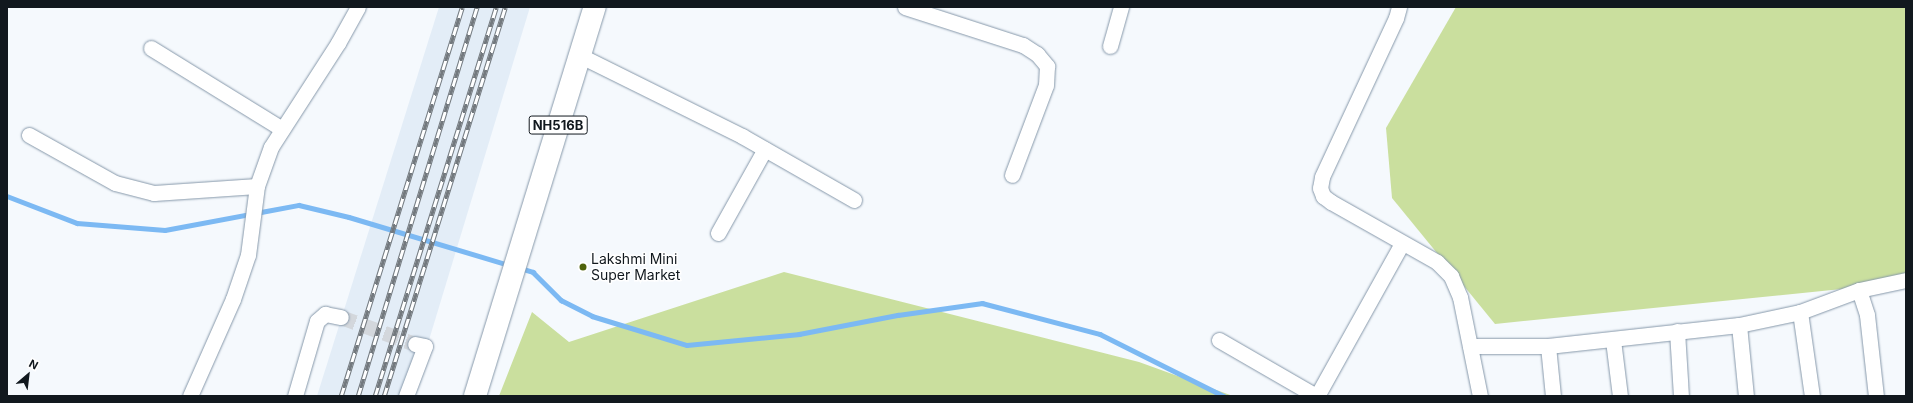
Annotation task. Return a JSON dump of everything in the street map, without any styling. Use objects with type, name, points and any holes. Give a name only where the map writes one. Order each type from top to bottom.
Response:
[{"type":"highway","name":"NH516B","points":[[475,396],[508,289],[520,243],[595,7]]},
{"type":"street","points":[[190,396],[233,299],[248,255],[256,194],[272,147],[282,129],[338,43],[358,7]]},
{"type":"street","points":[[905,7],[1023,45],[1037,54],[1046,66],[1046,85],[1012,175]]},
{"type":"street","points":[[1110,46],[1121,7]]},
{"type":"street","points":[[1399,7],[1396,18],[1322,177],[1320,188],[1323,196],[1331,202],[1437,262],[1451,276],[1460,297],[1480,396]]},
{"type":"street","points":[[151,48],[282,129]]},
{"type":"street","points":[[580,56],[656,92],[765,149],[854,200]]},
{"type":"street","points":[[29,135],[115,183],[154,193],[256,194]]},
{"type":"street","points":[[718,233],[765,149]]},
{"type":"street","points":[[1219,340],[1316,396],[1402,243]]},
{"type":"street","points":[[1470,346],[1548,346],[1739,325],[1800,312],[1859,290],[1906,280]]},
{"type":"street","points":[[1859,290],[1867,315],[1876,396]]},
{"type":"street","points":[[1800,312],[1812,396]]},
{"type":"street","points":[[295,396],[317,321],[325,314],[341,318]]},
{"type":"street","points":[[1739,325],[1746,396]]},
{"type":"street","points":[[1677,331],[1682,396]]},
{"type":"street","points":[[1613,340],[1620,396]]},
{"type":"street","points":[[406,396],[425,346],[415,344]]},
{"type":"street","points":[[1548,346],[1553,396]]},
{"type":"shaded area","points":[[439,7],[530,7],[412,396],[317,396]]},
{"type":"green space","points":[[1456,7],[1906,7],[1906,279],[1881,285],[1495,324],[1392,198],[1386,128]]},
{"type":"green space","points":[[784,272],[1139,362],[1233,396],[499,396],[532,312],[569,342]]},
{"type":"waterway","points":[[7,196],[77,223],[165,230],[299,205],[349,217],[509,265]]},
{"type":"waterway","points":[[520,268],[533,272],[561,300],[592,316],[687,345],[799,334],[898,315],[982,303],[1100,334],[1224,396]]},
{"type":"tunnel","points":[[341,317],[415,344]]},
{"type":"railway","points":[[341,396],[462,7]]},
{"type":"railway","points":[[358,396],[477,7]]},
{"type":"railway","points":[[375,396],[496,7]]},
{"type":"railway","points":[[384,396],[505,7]]},
{"type":"place","name":"Lakshmi Mini Super Market","points":[[583,267]]}]
